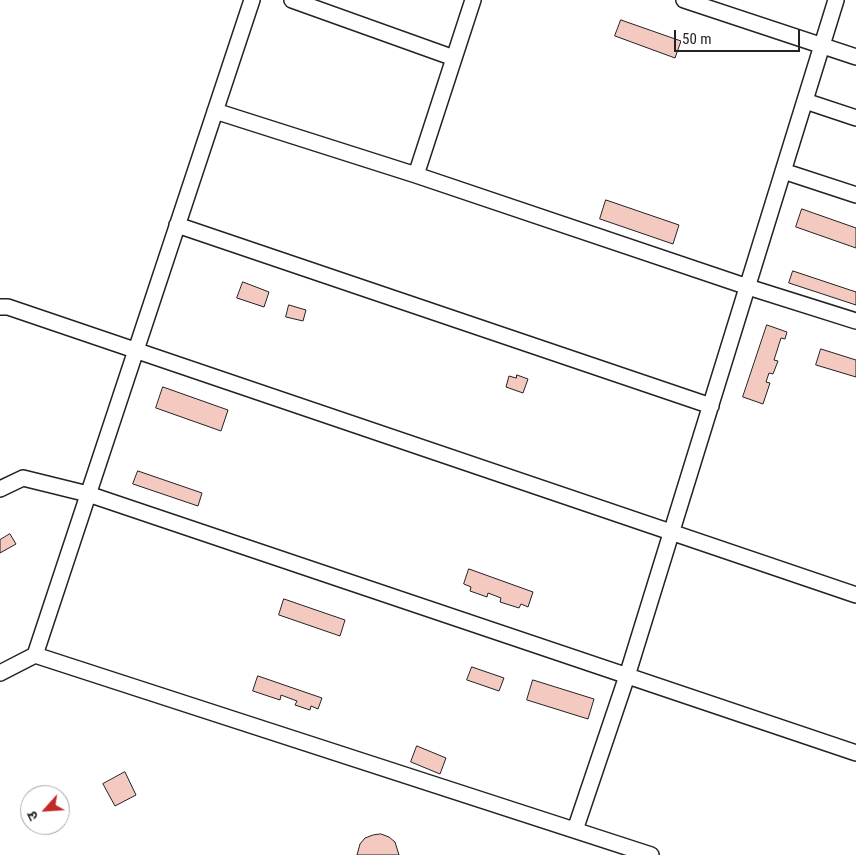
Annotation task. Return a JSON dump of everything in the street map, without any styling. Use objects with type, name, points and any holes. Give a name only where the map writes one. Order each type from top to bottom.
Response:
[{"type":"street","points":[[0,673],[35,655],[252,0]]},
{"type":"street","points":[[292,0],[454,58]]},
{"type":"street","points":[[416,175],[473,0]]},
{"type":"street","points":[[684,0],[856,57]]},
{"type":"street","points":[[575,830],[627,676],[836,0]]},
{"type":"street","points":[[805,101],[856,118]]},
{"type":"street","points":[[215,111],[416,175],[748,288],[856,321]]},
{"type":"street","points":[[784,171],[856,195]]},
{"type":"street","points":[[177,225],[711,406]]},
{"type":"street","points":[[0,307],[8,307],[856,595]]},
{"type":"street","points":[[0,489],[23,478],[88,494],[856,753]]},
{"type":"street","points":[[35,655],[651,855]]},
{"type":"building","points":[[621,20],[681,41],[675,58],[615,36]]},
{"type":"building","points":[[606,200],[679,225],[673,244],[600,219]]},
{"type":"building","points":[[802,209],[856,228],[856,248],[796,227]]},
{"type":"building","points":[[793,271],[856,292],[856,305],[789,283]]},
{"type":"building","points":[[243,282],[269,292],[264,307],[237,298]]},
{"type":"building","points":[[289,305],[306,310],[303,321],[286,317]]},
{"type":"building","points":[[767,325],[787,332],[785,339],[781,338],[774,360],[778,361],[773,374],[769,373],[766,382],[770,383],[763,404],[743,397]]},
{"type":"building","points":[[821,349],[856,360],[856,377],[816,365]]},
{"type":"building","points":[[517,375],[528,379],[523,393],[506,387],[509,376],[516,378]]},
{"type":"building","points":[[163,387],[228,410],[221,431],[156,408]]},
{"type":"building","points":[[138,471],[202,493],[198,506],[133,484]]},
{"type":"building","points":[[10,534],[16,544],[0,553],[0,540]]},
{"type":"building","points":[[469,569],[533,592],[528,607],[521,604],[519,608],[500,602],[501,598],[488,593],[487,597],[470,591],[471,587],[464,584]]},
{"type":"building","points":[[284,599],[345,620],[340,636],[279,615]]},
{"type":"building","points":[[472,667],[504,678],[499,691],[467,680]]},
{"type":"building","points":[[258,676],[322,698],[318,709],[311,706],[310,710],[295,705],[297,701],[281,695],[280,700],[253,691]]},
{"type":"building","points":[[533,680],[594,699],[588,719],[527,700]]},
{"type":"building","points":[[417,746],[446,758],[440,774],[411,762]]},
{"type":"building","points":[[125,772],[136,795],[115,806],[103,784]]},
{"type":"building","points":[[381,834],[395,842],[399,855],[357,855],[360,844],[365,838]]}]
